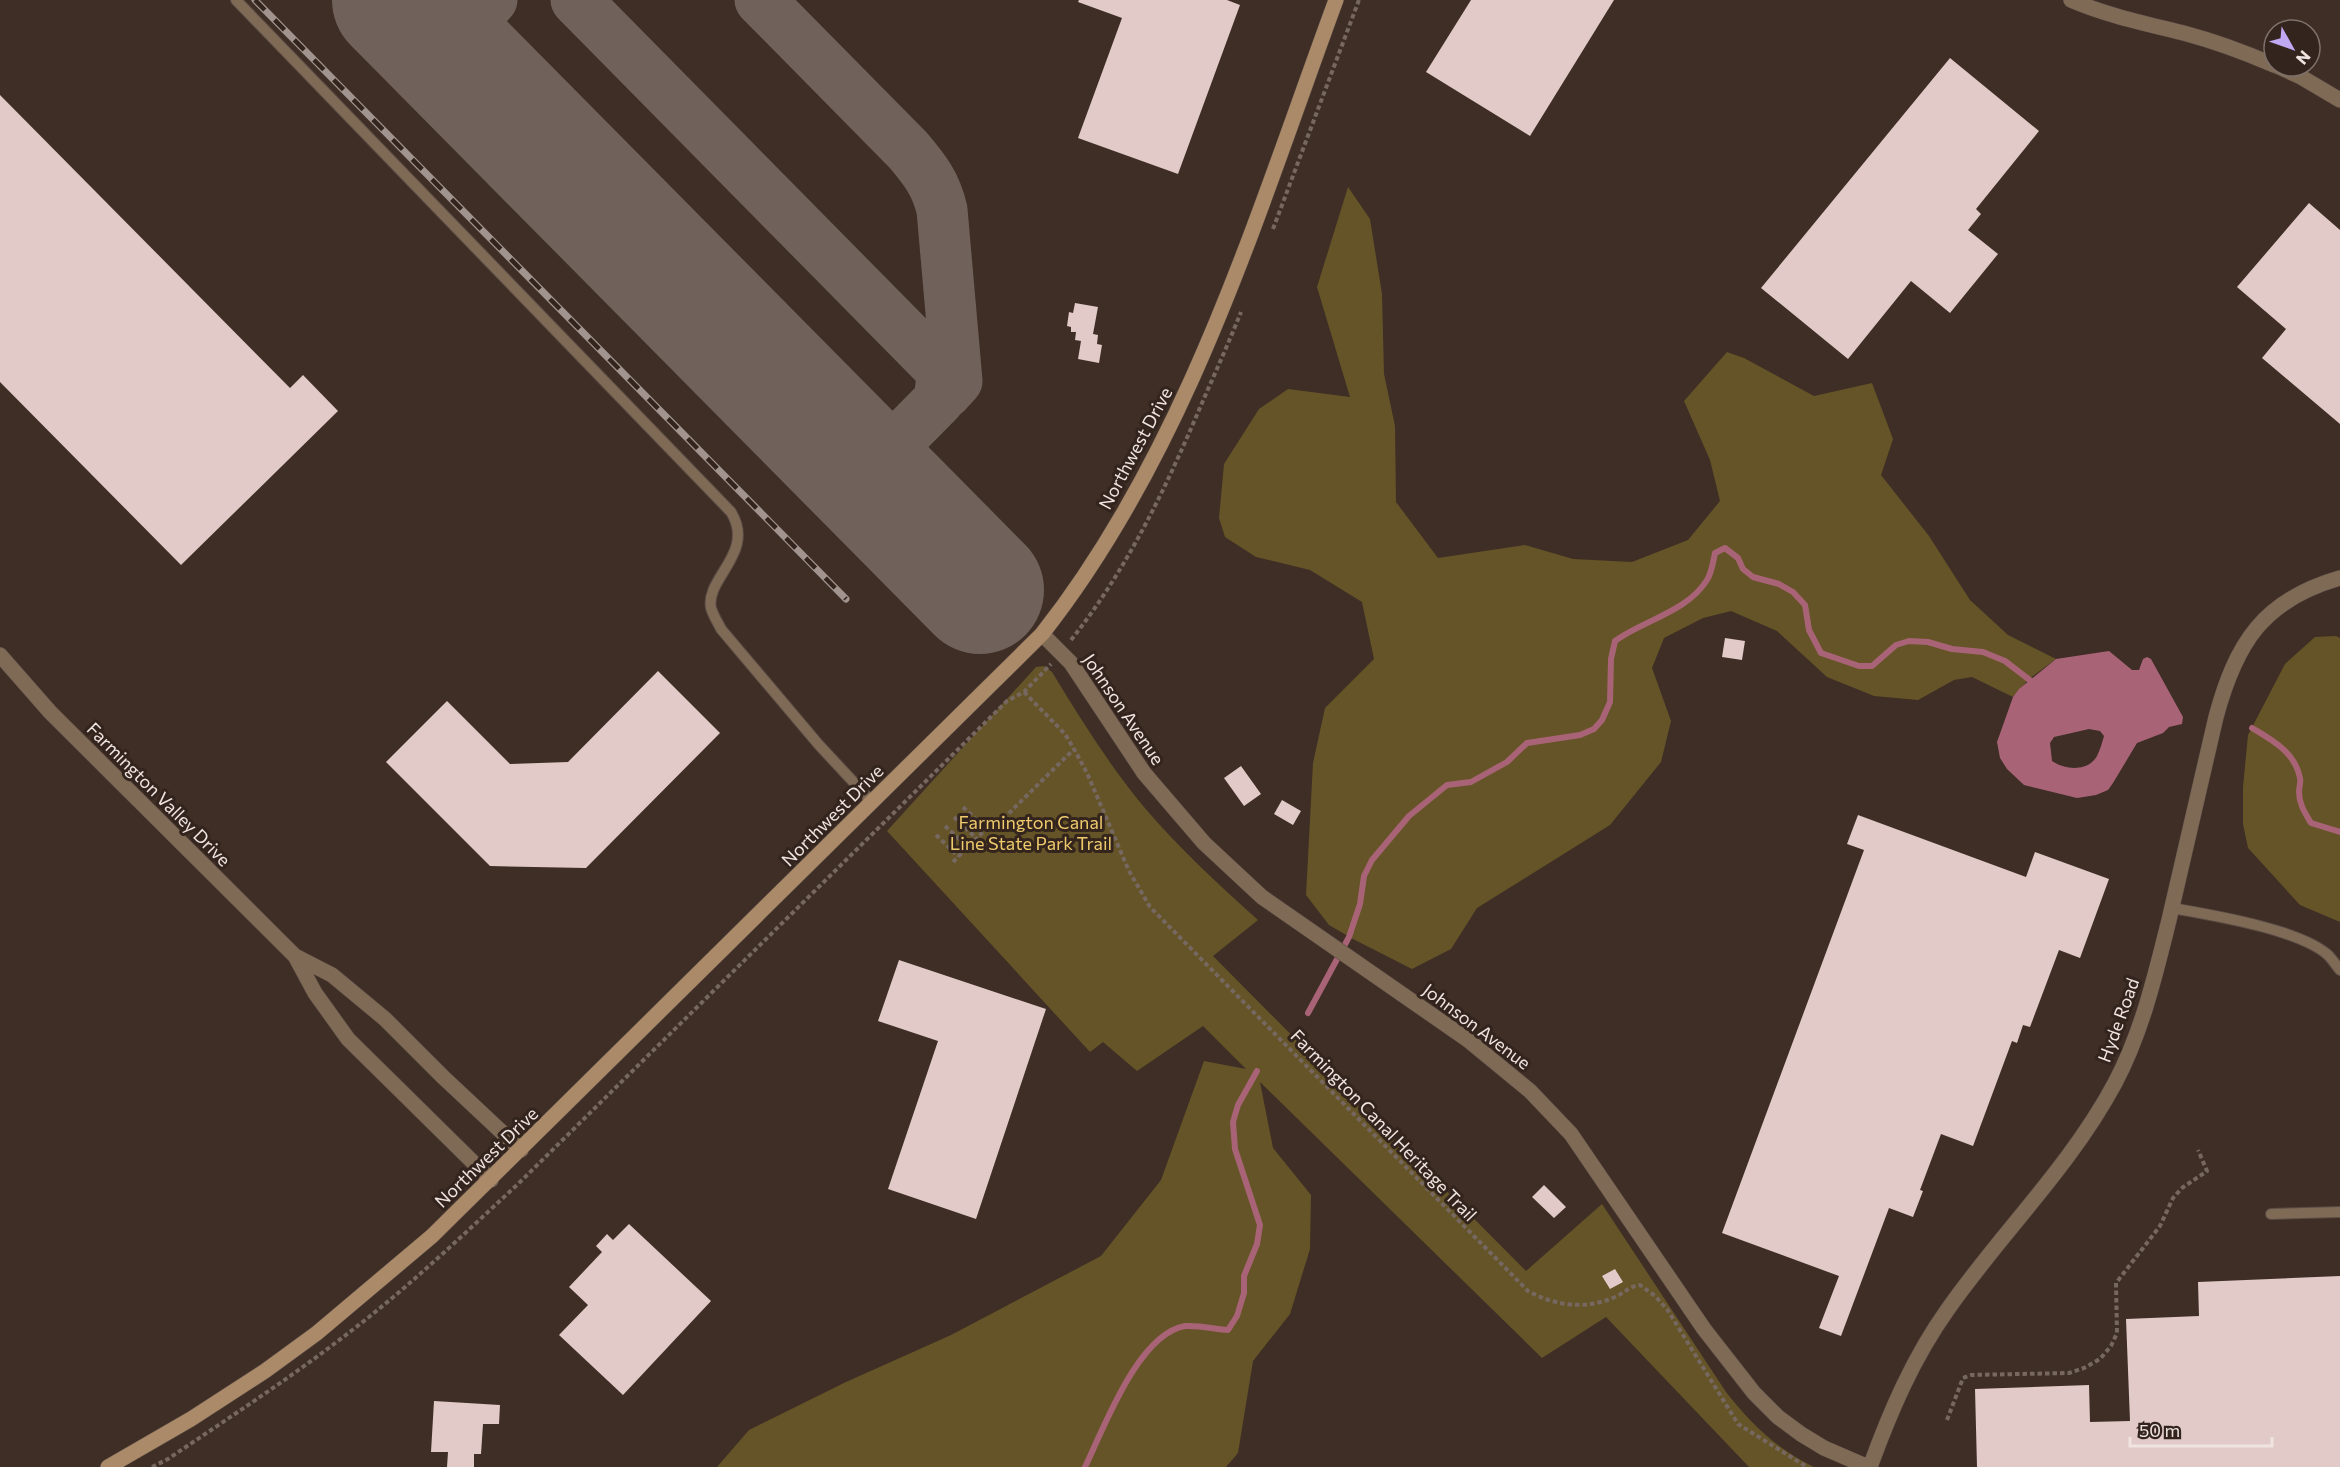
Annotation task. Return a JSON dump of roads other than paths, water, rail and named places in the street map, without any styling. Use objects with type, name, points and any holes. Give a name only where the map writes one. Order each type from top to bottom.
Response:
[{"type":"main road","name":"Northwest Drive","points":[[108,1467],[191,1419],[265,1371],[317,1333],[432,1236],[1042,634],[1068,602],[1107,541],[1174,421],[1223,304],[1336,0]]},
{"type":"street","points":[[2072,0],[2119,17],[2188,34],[2262,60]]},
{"type":"street","points":[[2299,78],[2340,100]]},
{"type":"street","name":"Hyde Road","points":[[1869,1467],[1901,1390],[1931,1335],[1962,1290],[2063,1164],[2092,1123],[2115,1083],[2144,1017],[2224,684],[2235,661],[2249,637],[2264,618],[2303,590],[2340,578]]},
{"type":"street","name":"Johnson Avenue","points":[[1042,634],[1071,663],[1144,773],[1204,843],[1262,897],[1468,1040],[1530,1091],[1576,1142],[1704,1329],[1754,1393],[1778,1417],[1801,1434],[1824,1448],[1869,1467]]},
{"type":"street","name":"Farmington Valley Drive","points":[[0,655],[50,712],[295,956],[315,993],[348,1039],[491,1180]]},
{"type":"street","name":"Farmington Valley Drive","points":[[295,956],[332,975],[385,1019],[521,1150]]},
{"type":"lane","points":[[236,0],[731,512],[737,522],[738,538],[733,555],[712,596],[711,608],[718,622],[761,678],[873,803]]},
{"type":"lane","points":[[2172,908],[2236,920],[2307,942],[2327,954],[2340,970]]},
{"type":"lane","points":[[2271,1214],[2340,1212]]},
{"type":"waterway","points":[[1308,1013],[1349,937],[1360,904],[1364,876],[1372,860],[1409,816],[1447,785],[1471,782],[1507,762],[1527,743],[1580,735],[1594,729],[1602,720],[1610,702],[1611,659],[1615,641],[1688,600],[1707,580],[1715,553],[1725,548],[1738,558],[1743,569],[1753,577],[1779,584],[1793,592],[1805,605],[1809,630],[1821,653],[1859,666],[1872,666],[1896,645],[1909,641],[1928,642],[1952,649],[1983,652],[2005,661],[2035,684]]},
{"type":"waterway","points":[[2252,728],[2282,748],[2293,761],[2300,778],[2300,800],[2311,823],[2340,832]]},
{"type":"waterway","points":[[1085,1467],[1124,1385],[1152,1346],[1168,1333],[1185,1326],[1228,1330],[1237,1316],[1244,1293],[1244,1276],[1257,1244],[1260,1225],[1235,1149],[1233,1122],[1238,1105],[1257,1071]]},
{"type":"railway","points":[[255,0],[846,599]]},
{"type":"park label","name":"Farmington Canal Line State Park Trail","points":[[1031,832]]}]
